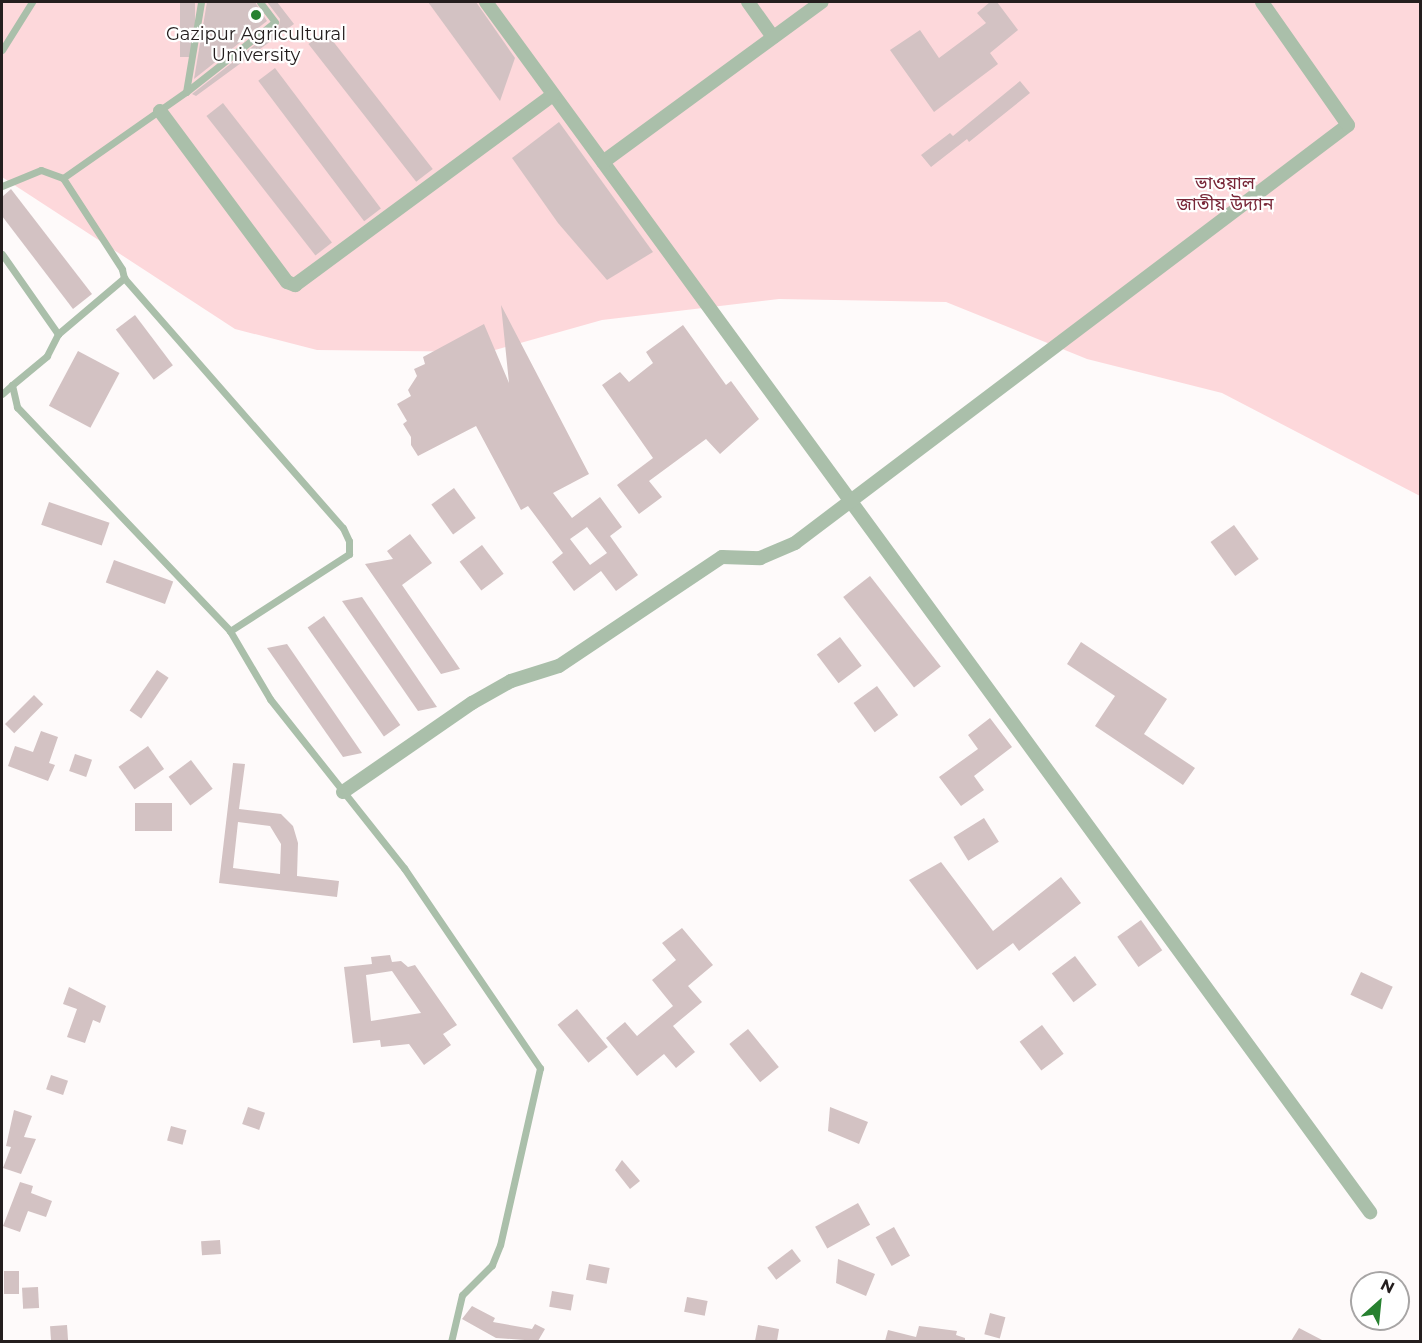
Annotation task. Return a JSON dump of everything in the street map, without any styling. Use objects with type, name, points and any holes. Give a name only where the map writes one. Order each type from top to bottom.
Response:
[{"type":"street","points":[[486,2],[848,501],[1370,1212]]},
{"type":"street","points":[[748,2],[773,37]]},
{"type":"street","points":[[603,162],[822,2]]},
{"type":"street","points":[[343,792],[472,703],[511,681],[559,666],[722,557],[760,558],[778,553],[1348,125],[1262,2]]},
{"type":"street","points":[[160,111],[287,282],[295,285],[553,95]]},
{"type":"lane","points":[[2,50],[32,2]]},
{"type":"lane","points":[[186,92],[201,2]]},
{"type":"lane","points":[[63,178],[186,92],[275,22],[260,2]]},
{"type":"lane","points":[[2,186],[41,170],[63,178],[122,268],[124,278],[344,528],[349,541],[349,554],[230,631]]},
{"type":"lane","points":[[2,254],[58,334]]},
{"type":"lane","points":[[2,394],[47,356],[58,334],[124,278]]},
{"type":"lane","points":[[12,385],[16,407],[230,631],[270,699],[404,868],[540,1068],[500,1245],[492,1265],[462,1295],[451,1341]]},
{"type":"green space","name":"ভাওয়াল জাতীয় উদ্যান","points":[[2,2],[1420,2],[1420,496],[1222,393],[1087,359],[946,302],[779,299],[602,320],[488,352],[317,350],[235,329],[2,177]]},
{"type":"building","points":[[180,2],[195,2],[195,57],[180,57]]},
{"type":"building","points":[[207,2],[255,2],[267,21],[194,79]]},
{"type":"building","points":[[267,2],[277,2],[294,24],[196,96],[192,94],[279,26],[280,19]]},
{"type":"building","points":[[428,2],[476,2],[515,58],[500,101]]},
{"type":"building","points":[[990,2],[997,2],[1018,30],[990,53],[998,64],[934,112],[890,50],[920,30],[939,58],[986,23],[977,13]]},
{"type":"building","points":[[325,31],[433,169],[416,182],[308,44]]},
{"type":"building","points":[[275,68],[381,209],[364,221],[258,81]]},
{"type":"building","points":[[1020,81],[1030,93],[969,142],[967,139],[931,167],[921,155],[950,133],[953,136]]},
{"type":"building","points":[[223,103],[332,242],[315,255],[206,116]]},
{"type":"building","points":[[559,122],[653,252],[607,280],[558,223],[512,158]]},
{"type":"building","points":[[11,189],[92,294],[73,309],[2,216],[2,197]]},
{"type":"building","points":[[501,305],[589,474],[553,493],[572,518],[600,497],[622,527],[610,536],[638,575],[616,591],[601,571],[574,591],[552,562],[563,553],[528,506],[521,510],[476,426],[418,456],[411,445],[411,437],[403,424],[407,421],[397,404],[411,396],[408,390],[417,376],[414,369],[425,364],[423,357],[484,324],[509,383]],"holes":[[[587,527],[607,553],[590,565],[570,539]]]},
{"type":"building","points":[[135,315],[173,365],[154,380],[116,329]]},
{"type":"building","points":[[683,325],[726,385],[731,381],[759,419],[720,454],[706,439],[649,481],[662,497],[639,514],[617,485],[653,458],[602,385],[620,372],[629,382],[653,363],[646,352]]},
{"type":"building","points":[[78,351],[119,373],[90,428],[49,406]]},
{"type":"building","points":[[454,488],[476,518],[453,534],[431,504]]},
{"type":"building","points":[[49,502],[110,523],[102,546],[41,525]]},
{"type":"building","points":[[1234,525],[1259,559],[1235,576],[1211,542]]},
{"type":"building","points":[[410,534],[432,563],[402,585],[460,669],[441,674],[365,564],[393,559],[387,551]]},
{"type":"building","points":[[482,545],[504,574],[481,591],[460,562]]},
{"type":"building","points":[[114,560],[173,582],[165,604],[106,583]]},
{"type":"building","points":[[870,576],[941,667],[914,688],[843,597]]},
{"type":"building","points":[[362,597],[437,707],[418,711],[342,601]]},
{"type":"building","points":[[324,616],[400,725],[384,736],[308,627]]},
{"type":"building","points":[[840,637],[862,666],[839,683],[817,654]]},
{"type":"building","points":[[1081,642],[1167,699],[1144,734],[1195,768],[1183,785],[1095,726],[1115,696],[1067,664]]},
{"type":"building","points":[[287,644],[362,753],[343,757],[267,648]]},
{"type":"building","points":[[157,670],[169,678],[141,718],[130,711]]},
{"type":"building","points":[[877,686],[898,715],[875,732],[854,703]]},
{"type":"building","points":[[34,695],[43,704],[14,733],[5,724]]},
{"type":"building","points":[[990,718],[1012,747],[974,776],[984,790],[961,806],[939,777],[978,749],[968,735]]},
{"type":"building","points":[[41,731],[58,737],[49,763],[55,765],[48,781],[8,766],[15,746],[33,752]]},
{"type":"building","points":[[148,746],[164,769],[135,790],[119,767]]},
{"type":"building","points":[[75,754],[92,760],[86,777],[69,771]]},
{"type":"building","points":[[191,760],[213,789],[190,806],[169,777]]},
{"type":"building","points":[[233,763],[245,764],[239,809],[281,814],[293,826],[298,843],[297,876],[339,881],[337,897],[219,883]],"holes":[[[238,822],[270,826],[281,844],[280,874],[233,868]]]},
{"type":"building","points":[[135,803],[172,803],[172,831],[135,831]]},
{"type":"building","points":[[984,818],[999,842],[968,861],[953,837]]},
{"type":"building","points":[[941,862],[993,931],[1061,877],[1081,903],[1019,951],[1013,943],[977,970],[909,880]]},
{"type":"building","points":[[1141,920],[1162,950],[1138,967],[1117,937]]},
{"type":"building","points":[[682,928],[713,965],[688,986],[702,1002],[673,1026],[695,1052],[676,1068],[664,1054],[637,1076],[606,1038],[625,1022],[637,1036],[673,1006],[652,980],[676,960],[662,943]]},
{"type":"building","points":[[390,955],[392,962],[401,961],[408,967],[415,965],[457,1025],[443,1034],[451,1045],[424,1065],[409,1044],[381,1047],[380,1040],[353,1043],[344,967],[372,964],[371,957]],"holes":[[[392,971],[421,1013],[371,1021],[366,975]]]},
{"type":"building","points":[[1075,956],[1097,985],[1074,1002],[1052,973]]},
{"type":"building","points":[[1361,972],[1393,987],[1382,1009],[1350,995]]},
{"type":"building","points":[[69,987],[106,1006],[100,1023],[93,1020],[85,1043],[67,1037],[77,1009],[63,1004]]},
{"type":"building","points":[[577,1009],[608,1047],[588,1063],[558,1025]]},
{"type":"building","points":[[1042,1025],[1064,1054],[1041,1071],[1020,1042]]},
{"type":"building","points":[[748,1029],[779,1067],[760,1082],[729,1044]]},
{"type":"building","points":[[51,1075],[68,1081],[63,1095],[46,1089]]},
{"type":"building","points":[[248,1107],[265,1113],[259,1130],[242,1124]]},
{"type":"building","points":[[830,1107],[868,1122],[859,1144],[828,1131]]},
{"type":"building","points":[[14,1110],[32,1116],[24,1137],[36,1139],[21,1174],[3,1168],[11,1147],[6,1146]]},
{"type":"building","points":[[171,1126],[186,1130],[183,1145],[167,1140]]},
{"type":"building","points":[[622,1160],[640,1181],[630,1189],[615,1170]]},
{"type":"building","points":[[20,1182],[33,1186],[31,1193],[52,1201],[46,1217],[28,1211],[20,1232],[3,1226]]},
{"type":"building","points":[[858,1203],[870,1225],[827,1249],[815,1227]]},
{"type":"building","points":[[894,1227],[910,1256],[892,1266],[876,1237]]},
{"type":"building","points":[[220,1240],[221,1254],[202,1255],[201,1241]]},
{"type":"building","points":[[792,1249],[801,1261],[776,1280],[767,1268]]},
{"type":"building","points":[[838,1259],[875,1274],[866,1296],[836,1283]]},
{"type":"building","points":[[589,1264],[610,1268],[607,1284],[586,1280]]},
{"type":"building","points":[[4,1271],[19,1271],[19,1294],[4,1294]]},
{"type":"building","points":[[38,1287],[39,1308],[23,1309],[22,1288]]},
{"type":"building","points":[[552,1291],[574,1295],[571,1311],[549,1307]]},
{"type":"building","points":[[687,1297],[708,1301],[705,1316],[684,1312]]},
{"type":"building","points":[[472,1306],[495,1318],[493,1322],[532,1329],[535,1324],[545,1329],[538,1341],[496,1338],[462,1319]]},
{"type":"building","points":[[990,1313],[1005,1317],[1000,1338],[984,1334]]},
{"type":"building","points":[[67,1325],[68,1341],[51,1342],[50,1326]]},
{"type":"building","points":[[758,1325],[779,1329],[777,1341],[755,1341]]},
{"type":"building","points":[[919,1326],[957,1331],[956,1335],[965,1338],[965,1341],[885,1341],[888,1330],[916,1337]]},
{"type":"building","points":[[1299,1328],[1324,1341],[1291,1341]]},
{"type":"place","name":"Gazipur Agricultural University","points":[[256,15]]}]
